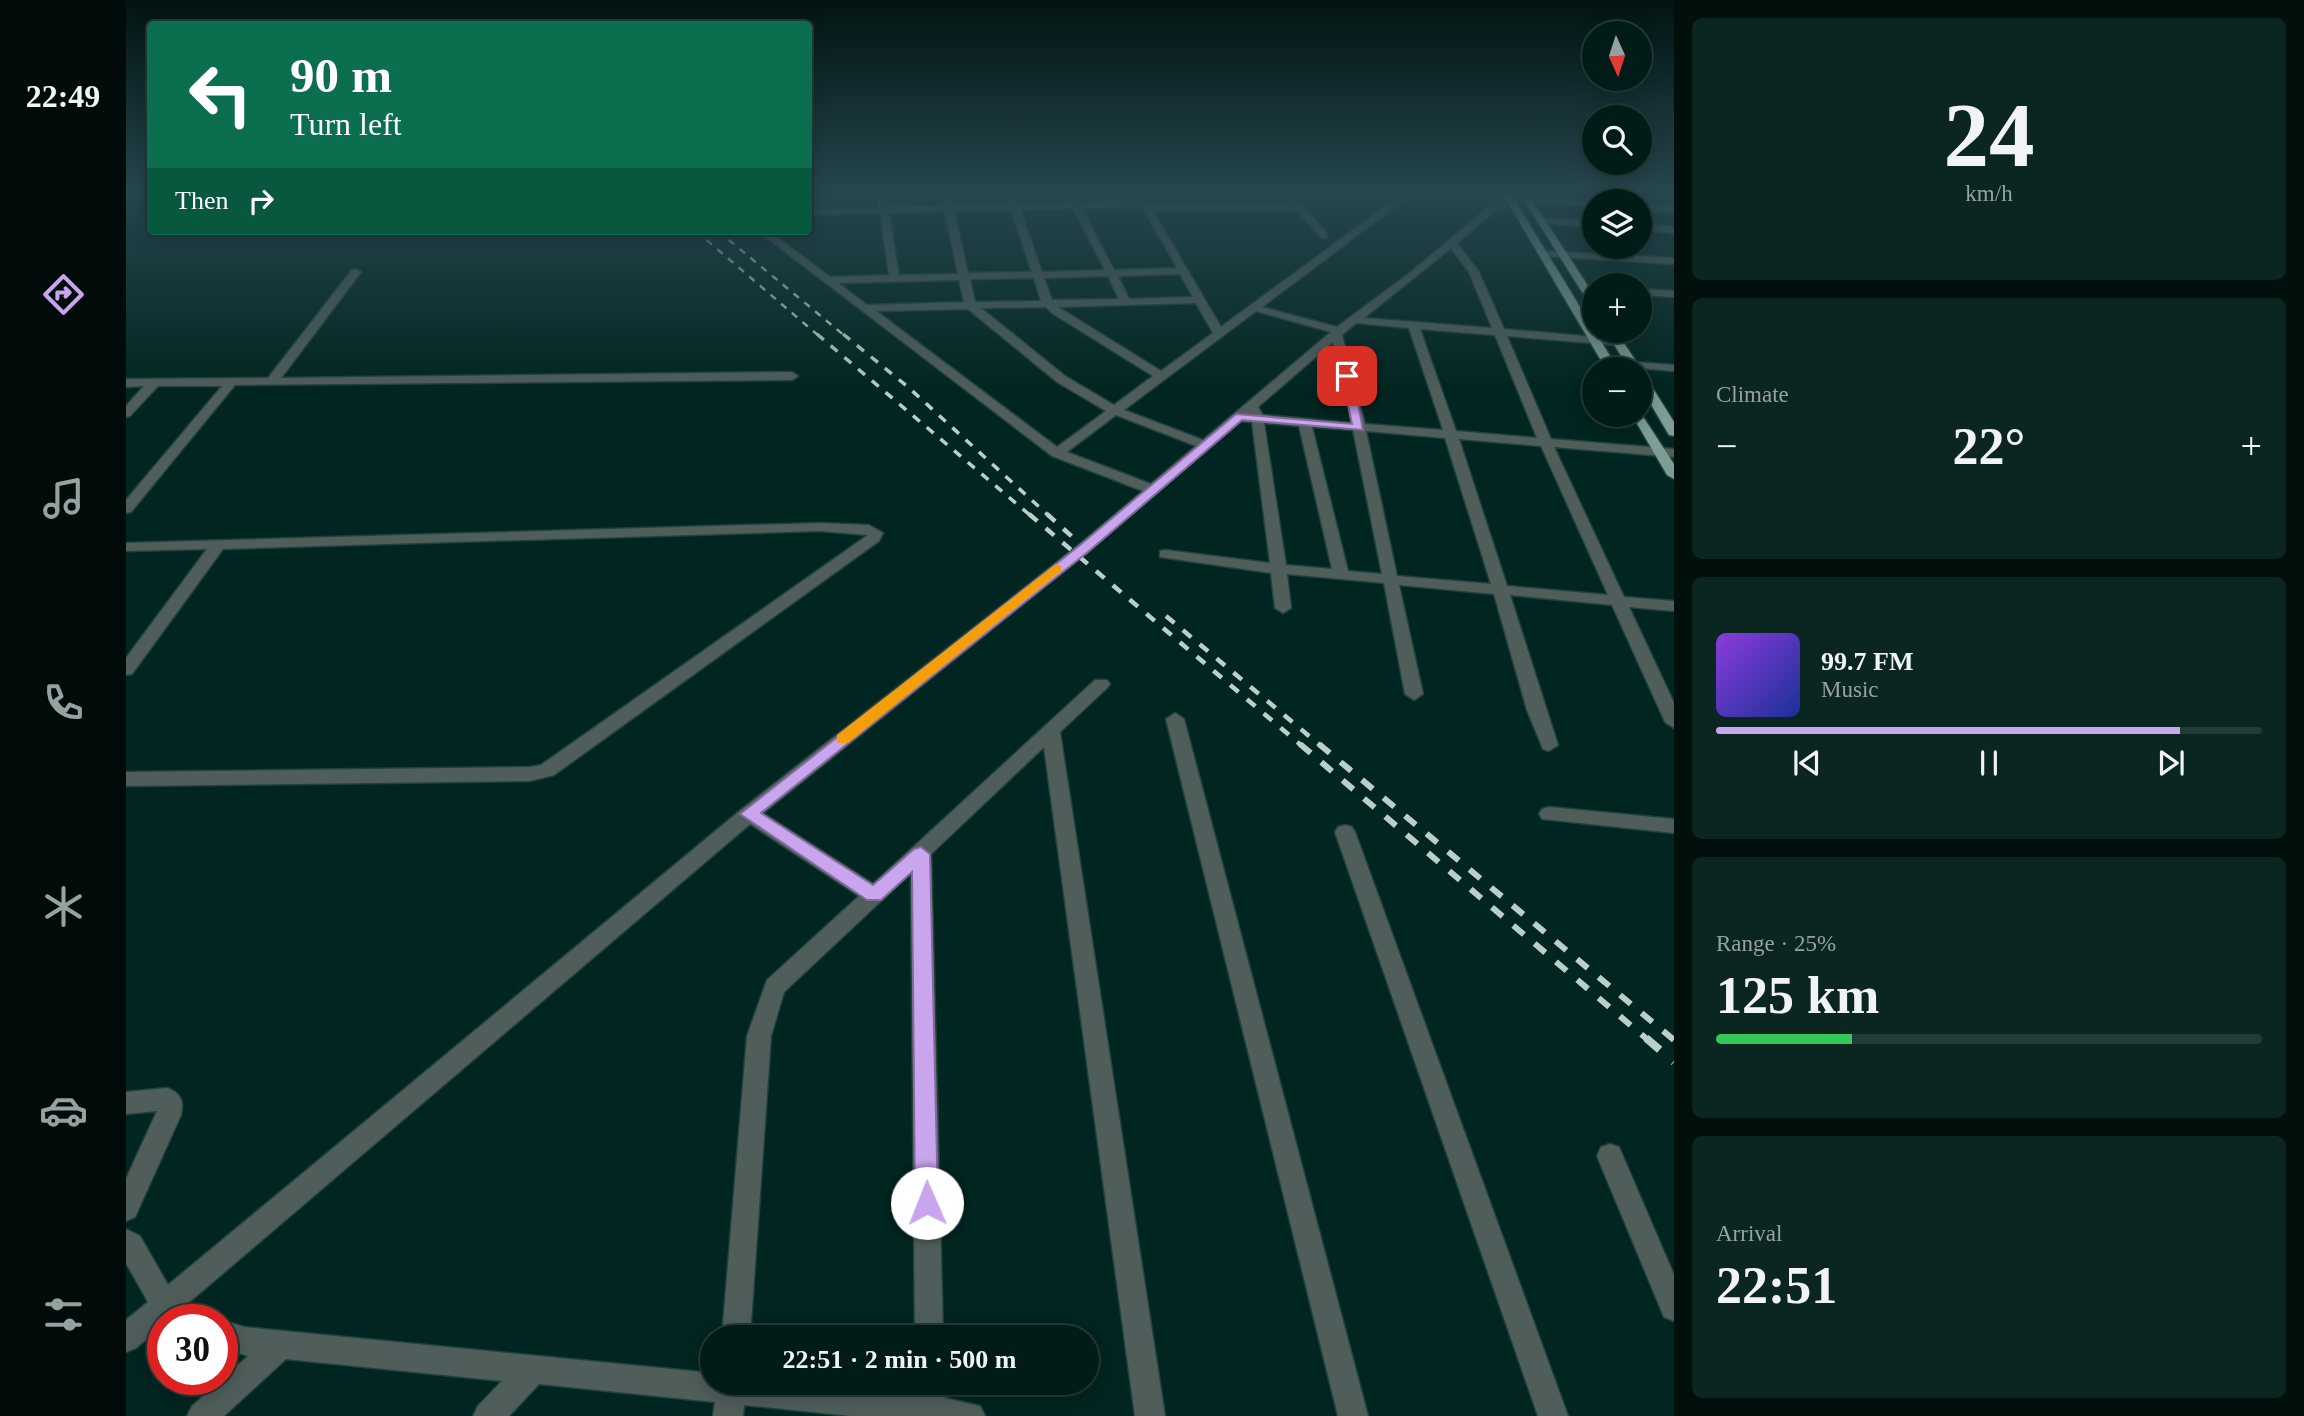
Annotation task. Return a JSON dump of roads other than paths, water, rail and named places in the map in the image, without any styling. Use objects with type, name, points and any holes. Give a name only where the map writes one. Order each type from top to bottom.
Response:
[{"type":"main road","points":[[1548,260],[1582,320]]},
{"type":"main road","points":[[1568,260],[1582,278]]},
{"type":"main road","points":[[1652,396],[1674,432]]},
{"type":"main road","points":[[1648,427],[1667,452],[1674,475]]},
{"type":"street","points":[[803,260],[1057,453],[1153,490]]},
{"type":"street","points":[[892,260],[894,278]]},
{"type":"street","points":[[960,260],[970,305],[1061,379],[1114,410],[1206,446]]},
{"type":"street","points":[[1032,260],[1047,302],[1056,311],[1159,375]]},
{"type":"street","points":[[1103,260],[1125,300]]},
{"type":"street","points":[[1178,260],[1218,331]]},
{"type":"street","points":[[1057,453],[1317,260]]},
{"type":"street","points":[[1256,412],[1337,332],[1430,260]]},
{"type":"street","points":[[1465,260],[1474,272],[1546,443],[1674,722]]},
{"type":"street","points":[[1654,260],[1674,261]]},
{"type":"street","points":[[830,280],[1184,271]]},
{"type":"street","points":[[273,380],[356,272]]},
{"type":"street","points":[[1652,293],[1674,294]]},
{"type":"street","points":[[866,308],[1201,300]]},
{"type":"street","points":[[1252,307],[1337,332]]},
{"type":"street","points":[[1353,320],[1582,339]]},
{"type":"street","points":[[1414,326],[1452,435],[1500,589],[1518,647],[1530,699],[1549,746]]},
{"type":"street","points":[[1337,332],[1414,694]]},
{"type":"street","points":[[1652,369],[1674,368]]},
{"type":"street","points":[[126,383],[792,376]]},
{"type":"street","points":[[126,509],[233,380]]},
{"type":"street","points":[[126,412],[155,382]]},
{"type":"street","points":[[1256,412],[1283,608]]},
{"type":"street","points":[[186,1304],[749,814],[1153,490],[1240,416],[1256,412],[1305,423],[1667,452]]},
{"type":"street","points":[[1305,423],[1341,575]]},
{"type":"street","points":[[126,547],[820,527],[869,529],[876,533],[874,538],[547,770],[530,774],[126,779]]},
{"type":"street","points":[[126,670],[218,545]]},
{"type":"street","points":[[1165,554],[1278,569],[1674,606]]},
{"type":"street","points":[[737,1325],[759,1036],[775,987],[1101,684]]},
{"type":"street","points":[[1175,719],[1353,1416]]},
{"type":"street","points":[[1051,732],[1150,1416]]},
{"type":"street","points":[[749,814],[874,895]]},
{"type":"street","points":[[1549,814],[1674,826]]},
{"type":"street","points":[[1345,832],[1553,1416]]},
{"type":"street","points":[[921,854],[929,1325]]},
{"type":"street","points":[[126,1103],[167,1099],[171,1104],[169,1115],[126,1208]]},
{"type":"street","points":[[1610,1156],[1674,1307]]},
{"type":"street","points":[[126,1242],[131,1244],[170,1304]]},
{"type":"street","points":[[126,1338],[147,1328]]},
{"type":"street","points":[[238,1339],[532,1371],[731,1397],[930,1396],[970,1416]]},
{"type":"street","points":[[202,1416],[281,1345]]},
{"type":"street","points":[[488,1416],[532,1371]]},
{"type":"railway","points":[[730,260],[819,336]]},
{"type":"railway","points":[[753,260],[845,336]]},
{"type":"railway","points":[[817,334],[1031,516]]},
{"type":"railway","points":[[843,334],[908,387],[1049,516]]},
{"type":"railway","points":[[1029,514],[1302,746]]},
{"type":"railway","points":[[1047,514],[1078,542]]},
{"type":"railway","points":[[1166,616],[1321,746]]},
{"type":"railway","points":[[1300,744],[1648,1040]]},
{"type":"railway","points":[[1319,744],[1674,1040]]},
{"type":"railway","points":[[1646,1038],[1674,1062]]}]
